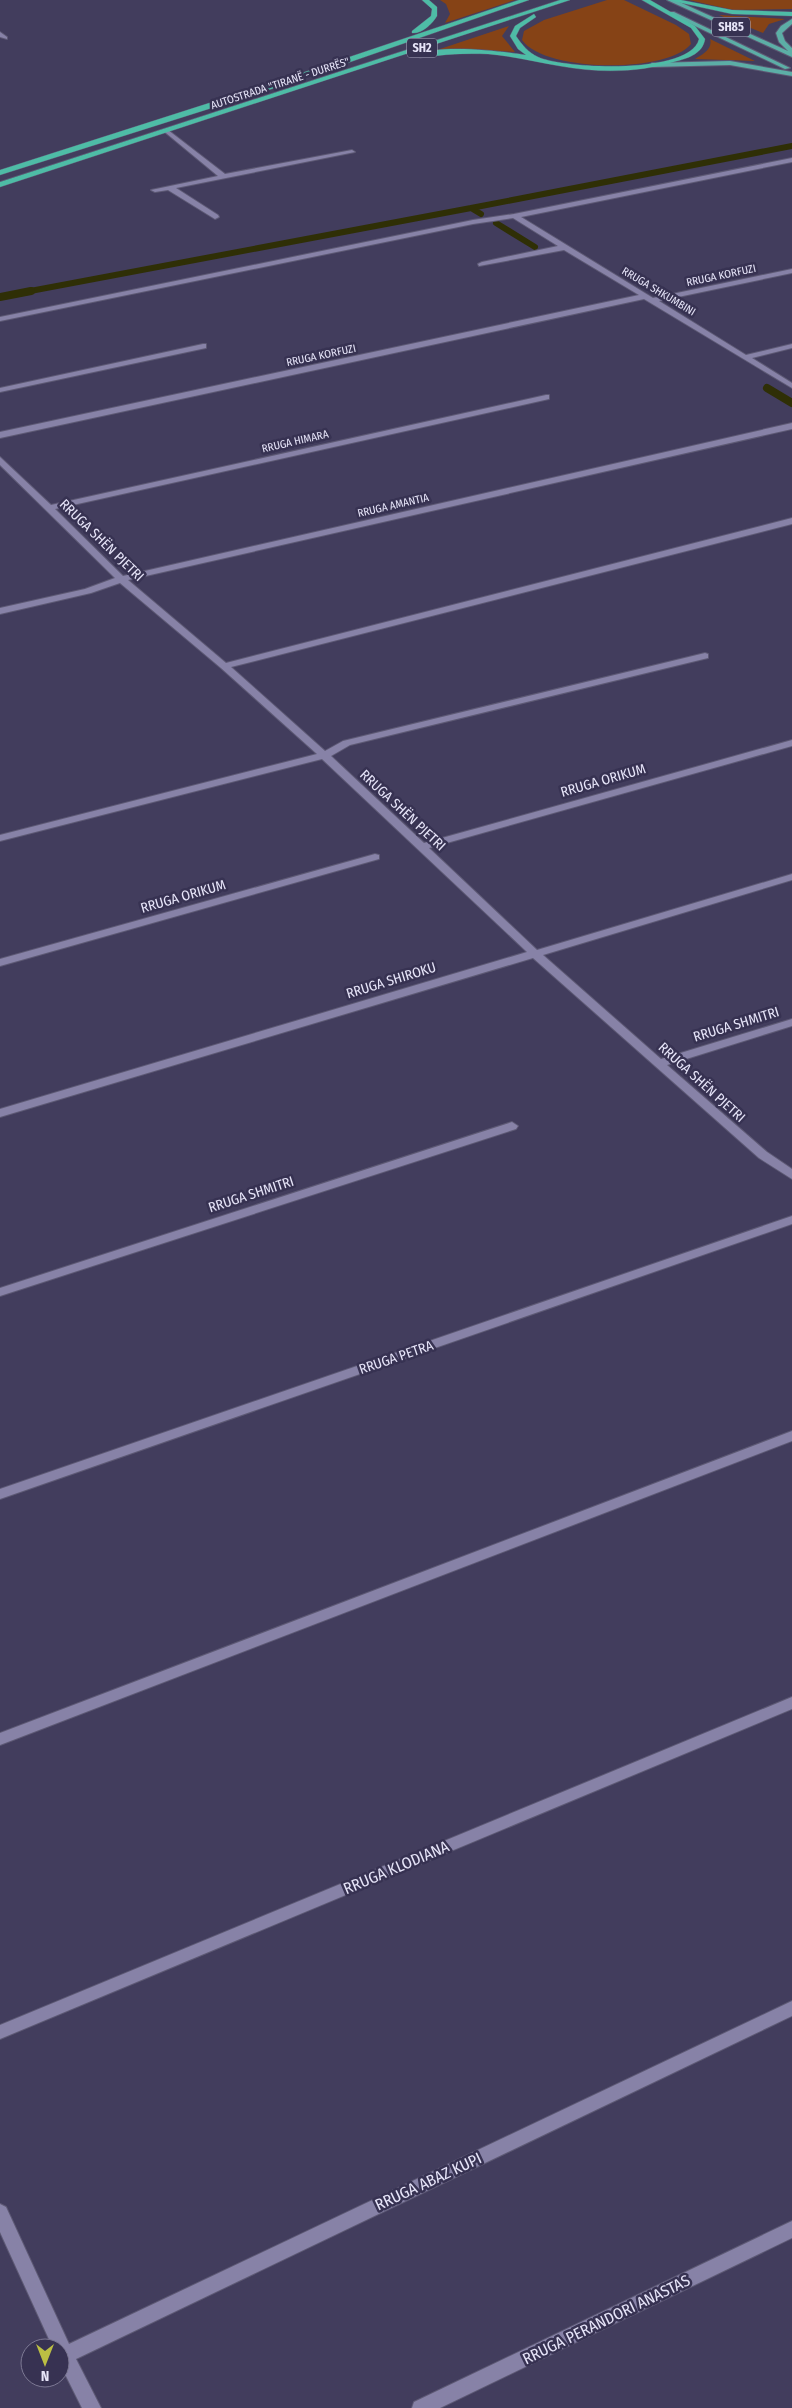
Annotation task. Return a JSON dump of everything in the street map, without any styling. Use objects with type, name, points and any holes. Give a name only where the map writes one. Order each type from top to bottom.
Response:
[{"type":"highway","points":[[376,50],[418,30],[432,20],[436,10],[425,0]]},
{"type":"highway","name":"AUTOSTRADA \"TIRANË - DURRËS\"","points":[[0,173],[278,84],[526,0]]},
{"type":"highway","points":[[539,59],[520,48],[513,39],[513,33],[517,27],[530,18],[568,0]]},
{"type":"highway","name":"AUTOSTRADA \"TIRANË - DURRËS\"","points":[[0,186],[568,0]]},
{"type":"highway","points":[[670,0],[732,12],[792,14]]},
{"type":"highway","name":"SH85","points":[[646,1],[672,13]]},
{"type":"highway","points":[[277,96],[404,59],[431,54],[489,52],[590,67],[652,65],[685,56],[701,45],[702,39],[697,31],[672,13]]},
{"type":"main road","name":"SH85","points":[[670,0],[792,55]]},
{"type":"main road","name":"SH85","points":[[672,13],[792,70]]},
{"type":"main road","points":[[792,21],[783,27],[779,33],[782,42],[792,51]]},
{"type":"main road","points":[[652,65],[730,63],[792,74]]},
{"type":"street","points":[[168,132],[223,176]]},
{"type":"street","points":[[155,190],[352,152]]},
{"type":"street","points":[[0,319],[473,222],[514,216],[792,160]]},
{"type":"street","points":[[169,187],[216,217]]},
{"type":"street","name":"RRUGA SHKUMBINI","points":[[514,216],[792,386]]},
{"type":"street","points":[[482,264],[566,247]]},
{"type":"street","name":"RRUGA KORFUZI","points":[[0,436],[650,298],[792,271]]},
{"type":"street","points":[[0,390],[204,346]]},
{"type":"street","points":[[747,357],[792,346]]},
{"type":"street","name":"RRUGA HIMARA","points":[[49,508],[546,396]]},
{"type":"street","name":"RRUGA AMANTIA","points":[[0,611],[88,591],[121,579],[792,426]]},
{"type":"street","name":"RRUGA SHËN PJETRI","points":[[0,460],[121,579],[224,666],[324,755],[536,954],[763,1155],[792,1175]]},
{"type":"street","points":[[224,666],[792,522]]},
{"type":"street","points":[[0,838],[324,755],[347,743],[705,656]]},
{"type":"street","name":"RRUGA ORIKUM","points":[[422,847],[792,743]]},
{"type":"street","name":"RRUGA ORIKUM","points":[[0,963],[375,857]]},
{"type":"street","name":"RRUGA SHIROKU","points":[[0,1113],[792,877]]},
{"type":"street","name":"RRUGA SHMITRI","points":[[660,1063],[792,1022]]},
{"type":"street","name":"RRUGA SHMITRI","points":[[0,1292],[512,1126]]},
{"type":"street","name":"RRUGA PETRA","points":[[0,1494],[792,1220]]},
{"type":"street","points":[[0,1738],[792,1436]]},
{"type":"street","name":"RRUGA KLODIANA","points":[[0,2032],[792,1703]]},
{"type":"street","name":"RRUGA ABAZ KUPI","points":[[70,2353],[792,2008]]},
{"type":"street","points":[[0,2212],[57,2338]]},
{"type":"street","name":"RRUGA PERANDORI ANASTAS","points":[[420,2408],[792,2229]]},
{"type":"street","points":[[70,2365],[92,2408]]},
{"type":"shaded area","points":[[440,0],[515,0],[445,23],[450,14],[446,4]]},
{"type":"shaded area","points":[[607,0],[624,0],[676,25],[689,34],[691,44],[678,54],[658,61],[606,65],[579,63],[554,58],[535,51],[522,40],[524,31],[544,20]]},
{"type":"shaded area","points":[[689,0],[792,0],[792,9],[733,10]]},
{"type":"shaded area","points":[[719,15],[785,19],[769,24],[763,33]]},
{"type":"shaded area","points":[[509,26],[502,36],[515,52],[471,49],[431,52]]},
{"type":"shaded area","points":[[710,39],[755,61],[695,59],[709,48]]},
{"type":"waterway","points":[[471,208],[792,146]]},
{"type":"waterway","points":[[25,292],[471,208]]},
{"type":"waterway","points":[[471,208],[481,214]]},
{"type":"waterway","points":[[496,223],[535,247]]},
{"type":"waterway","points":[[0,297],[31,291]]},
{"type":"waterway","points":[[767,388],[792,403]]}]
